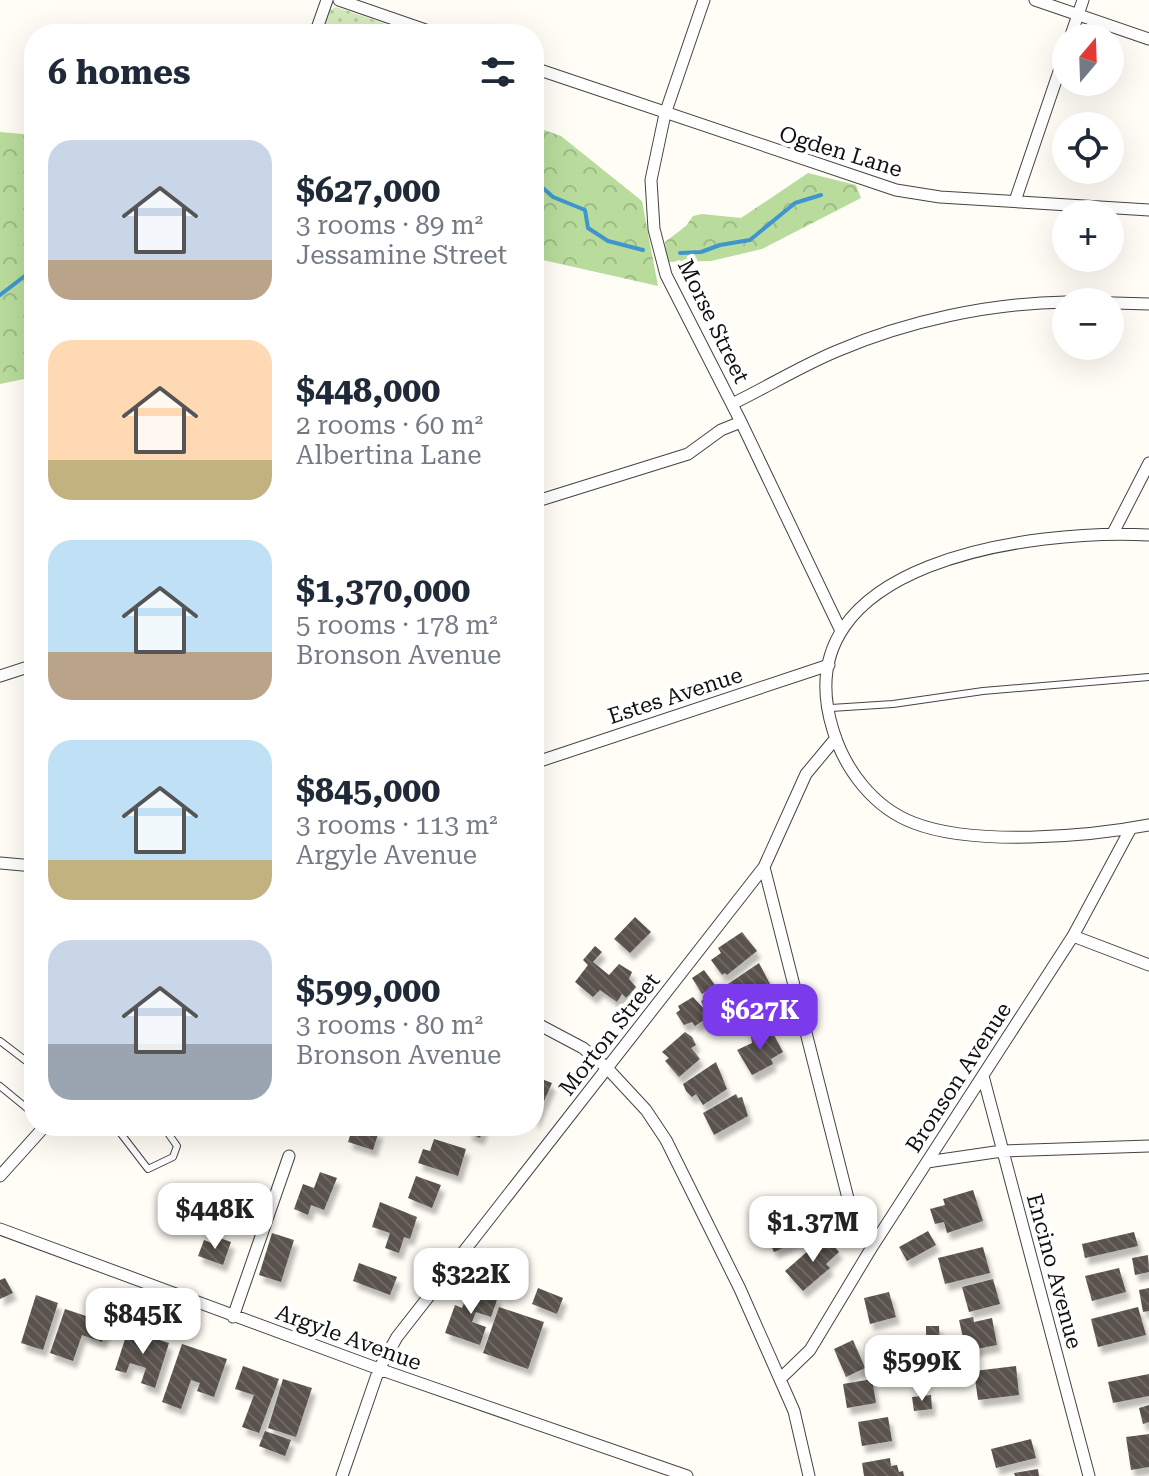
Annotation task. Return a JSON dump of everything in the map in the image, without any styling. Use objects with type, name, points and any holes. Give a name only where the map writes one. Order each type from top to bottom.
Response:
[{"type":"street","points":[[319,24],[327,0]]},
{"type":"street","points":[[339,0],[408,24]]},
{"type":"street","name":"Morse Street","points":[[704,0],[665,114],[651,180],[654,229],[666,275],[741,422]]},
{"type":"street","points":[[1035,0],[1149,39]]},
{"type":"street","points":[[1075,24],[1083,0]]},
{"type":"street","name":"Ogden Lane","points":[[544,72],[896,190],[940,197],[1149,210]]},
{"type":"street","points":[[1015,201],[1052,92]]},
{"type":"street","points":[[732,404],[837,351],[906,327],[977,311],[1052,303]]},
{"type":"street","points":[[1124,303],[1149,304]]},
{"type":"street","points":[[544,499],[688,454],[721,430],[741,422],[841,631]]},
{"type":"street","points":[[1113,533],[1149,463]]},
{"type":"street","points":[[1149,535],[1113,533],[1042,538],[945,559],[915,572],[865,605],[841,631],[829,665],[825,698],[836,738],[853,773],[867,791],[892,811],[914,823],[958,833],[992,836],[1062,835],[1149,825]]},
{"type":"street","name":"Estes Avenue","points":[[544,760],[829,665]]},
{"type":"street","points":[[0,676],[24,668]]},
{"type":"street","name":"Morton Street","points":[[342,1476],[379,1369],[397,1337],[764,867],[806,774],[836,738]]},
{"type":"street","name":"Bronson Avenue","points":[[780,1379],[810,1350],[872,1247],[1073,936],[1131,828]]},
{"type":"street","points":[[0,863],[24,865]]},
{"type":"street","points":[[764,867],[853,1218],[872,1247]]},
{"type":"street","points":[[1073,936],[1149,965]]},
{"type":"street","points":[[544,1027],[583,1048],[607,1068],[646,1110],[666,1140],[740,1289],[794,1411],[809,1476]]},
{"type":"street","name":"Encino Avenue","points":[[983,1076],[1089,1476]]},
{"type":"street","points":[[0,1176],[36,1136]]},
{"type":"street","points":[[927,1162],[1002,1151],[1149,1146]]},
{"type":"street","points":[[233,1317],[289,1156]]},
{"type":"street","name":"Argyle Avenue","points":[[0,1229],[233,1317],[687,1476]]},
{"type":"lane","points":[[827,708],[893,704],[997,689],[1149,677]]},
{"type":"lane","points":[[0,1041],[24,1059]]},
{"type":"lane","points":[[0,1086],[24,1106]]},
{"type":"lane","points":[[123,1136],[148,1169],[173,1157],[177,1146],[170,1136]]},
{"type":"green space","points":[[336,7],[386,24],[325,24],[330,10]]},
{"type":"green space","points":[[544,130],[561,136],[642,201],[658,286],[544,260]]},
{"type":"green space","points":[[0,132],[24,134],[24,379],[0,384]]},
{"type":"green space","points":[[808,173],[856,185],[861,198],[762,249],[711,261],[667,262],[665,242],[686,226],[693,216],[741,218]]},
{"type":"building","points":[[635,917],[651,932],[630,953],[614,939]]},
{"type":"building","points":[[742,932],[757,951],[727,975],[722,975],[711,960],[721,953],[718,948]]},
{"type":"building","points":[[595,946],[602,952],[593,962],[609,975],[619,964],[632,972],[629,979],[636,987],[626,998],[622,994],[617,1002],[600,990],[593,997],[575,982],[588,965],[583,960]]},
{"type":"building","points":[[759,963],[770,984],[736,1004],[730,1004],[722,988]]},
{"type":"building","points":[[704,970],[715,985],[702,994],[692,978]]},
{"type":"building","points":[[712,996],[723,1014],[710,1020],[701,1001]]},
{"type":"building","points":[[693,997],[706,1011],[704,1014],[707,1018],[695,1026],[692,1022],[684,1025],[676,1013],[680,1010],[678,1006]]},
{"type":"building","points":[[768,997],[779,1015],[749,1032],[738,1013]]},
{"type":"building","points":[[764,1029],[767,1036],[773,1033],[783,1052],[771,1059],[773,1064],[752,1075],[737,1050],[752,1043],[751,1037]]},
{"type":"building","points":[[685,1032],[692,1037],[696,1045],[691,1048],[700,1059],[679,1077],[665,1061],[669,1058],[662,1052]]},
{"type":"building","points":[[716,1062],[727,1089],[703,1105],[696,1094],[692,1097],[686,1091],[683,1084]]},
{"type":"building","points":[[544,1080],[552,1083],[544,1101]]},
{"type":"building","points":[[736,1094],[738,1098],[742,1097],[748,1116],[714,1135],[703,1113]]},
{"type":"building","points":[[350,1136],[377,1136],[373,1150],[348,1142]]},
{"type":"building","points":[[434,1139],[466,1149],[458,1176],[418,1163],[423,1149],[430,1151]]},
{"type":"building","points":[[320,1172],[337,1178],[324,1210],[311,1205],[308,1215],[294,1209],[303,1184],[314,1188]]},
{"type":"building","points":[[416,1176],[441,1185],[432,1208],[408,1198]]},
{"type":"building","points":[[973,1190],[983,1221],[947,1233],[944,1222],[935,1224],[930,1209],[945,1205],[943,1199]]},
{"type":"building","points":[[380,1202],[417,1217],[410,1239],[404,1237],[399,1253],[385,1248],[390,1233],[372,1227]]},
{"type":"building","points":[[811,1208],[821,1231],[774,1252],[764,1229]]},
{"type":"building","points":[[928,1231],[936,1245],[907,1261],[899,1247]]},
{"type":"building","points":[[1134,1232],[1138,1246],[1085,1258],[1082,1244]]},
{"type":"building","points":[[272,1233],[294,1240],[281,1282],[259,1275]]},
{"type":"building","points":[[825,1236],[839,1252],[826,1264],[830,1268],[803,1291],[785,1271]]},
{"type":"building","points":[[217,1237],[231,1242],[223,1265],[198,1256],[204,1240],[214,1244]]},
{"type":"building","points":[[983,1247],[990,1273],[945,1284],[938,1258]]},
{"type":"building","points":[[1148,1255],[1149,1272],[1135,1275],[1132,1258]]},
{"type":"building","points":[[359,1263],[397,1277],[390,1295],[353,1281]]},
{"type":"building","points":[[1119,1268],[1126,1292],[1092,1301],[1085,1276]]},
{"type":"building","points":[[5,1278],[13,1293],[0,1299],[0,1280]]},
{"type":"building","points":[[993,1279],[1000,1304],[969,1312],[962,1287]]},
{"type":"building","points":[[470,1287],[498,1297],[491,1317],[476,1312],[472,1322],[486,1327],[480,1345],[445,1333],[455,1305],[462,1308]]},
{"type":"building","points":[[538,1288],[563,1298],[557,1314],[532,1304]]},
{"type":"building","points":[[1149,1288],[1149,1311],[1143,1312],[1139,1290]]},
{"type":"building","points":[[889,1292],[896,1317],[870,1324],[864,1298]]},
{"type":"building","points":[[36,1295],[58,1303],[43,1350],[21,1343]]},
{"type":"building","points":[[499,1307],[544,1322],[528,1369],[483,1353]]},
{"type":"building","points":[[1138,1307],[1146,1335],[1098,1347],[1091,1319]]},
{"type":"building","points":[[65,1309],[86,1316],[88,1311],[110,1319],[102,1342],[82,1335],[73,1361],[50,1353]]},
{"type":"building","points":[[973,1317],[974,1322],[992,1318],[997,1345],[966,1351],[959,1320]]},
{"type":"building","points":[[926,1326],[939,1326],[940,1348],[926,1348]]},
{"type":"building","points":[[128,1330],[169,1343],[155,1388],[141,1383],[146,1368],[130,1363],[126,1373],[115,1370]]},
{"type":"building","points":[[853,1340],[865,1368],[846,1377],[834,1349]]},
{"type":"building","points":[[182,1344],[227,1359],[214,1397],[197,1391],[200,1383],[191,1380],[181,1409],[162,1402]]},
{"type":"building","points":[[243,1366],[279,1379],[259,1433],[242,1427],[254,1395],[235,1389]]},
{"type":"building","points":[[1016,1366],[1019,1395],[978,1400],[974,1371]]},
{"type":"building","points":[[1149,1374],[1149,1396],[1113,1403],[1108,1382]]},
{"type":"building","points":[[283,1379],[312,1388],[296,1437],[268,1428]]},
{"type":"building","points":[[872,1379],[876,1403],[847,1408],[843,1384]]},
{"type":"building","points":[[931,1395],[932,1409],[914,1411],[912,1397]]},
{"type":"building","points":[[1149,1405],[1149,1422],[1143,1424],[1139,1408]]},
{"type":"building","points":[[888,1417],[892,1441],[862,1446],[858,1422]]},
{"type":"building","points":[[265,1431],[291,1440],[285,1456],[259,1446]]},
{"type":"building","points":[[1149,1434],[1149,1467],[1131,1470],[1126,1437]]},
{"type":"building","points":[[1031,1439],[1036,1458],[996,1468],[991,1449]]},
{"type":"building","points":[[890,1458],[891,1466],[897,1465],[904,1476],[864,1476],[862,1463]]},
{"type":"building","points":[[1038,1469],[1039,1476],[1015,1476],[1014,1473]]},
{"type":"waterway","points":[[544,189],[553,197],[585,210],[588,228],[608,241],[643,250]]},
{"type":"waterway","points":[[680,253],[701,252],[750,240],[795,203],[821,195]]},
{"type":"waterway","points":[[0,295],[24,277]]}]
